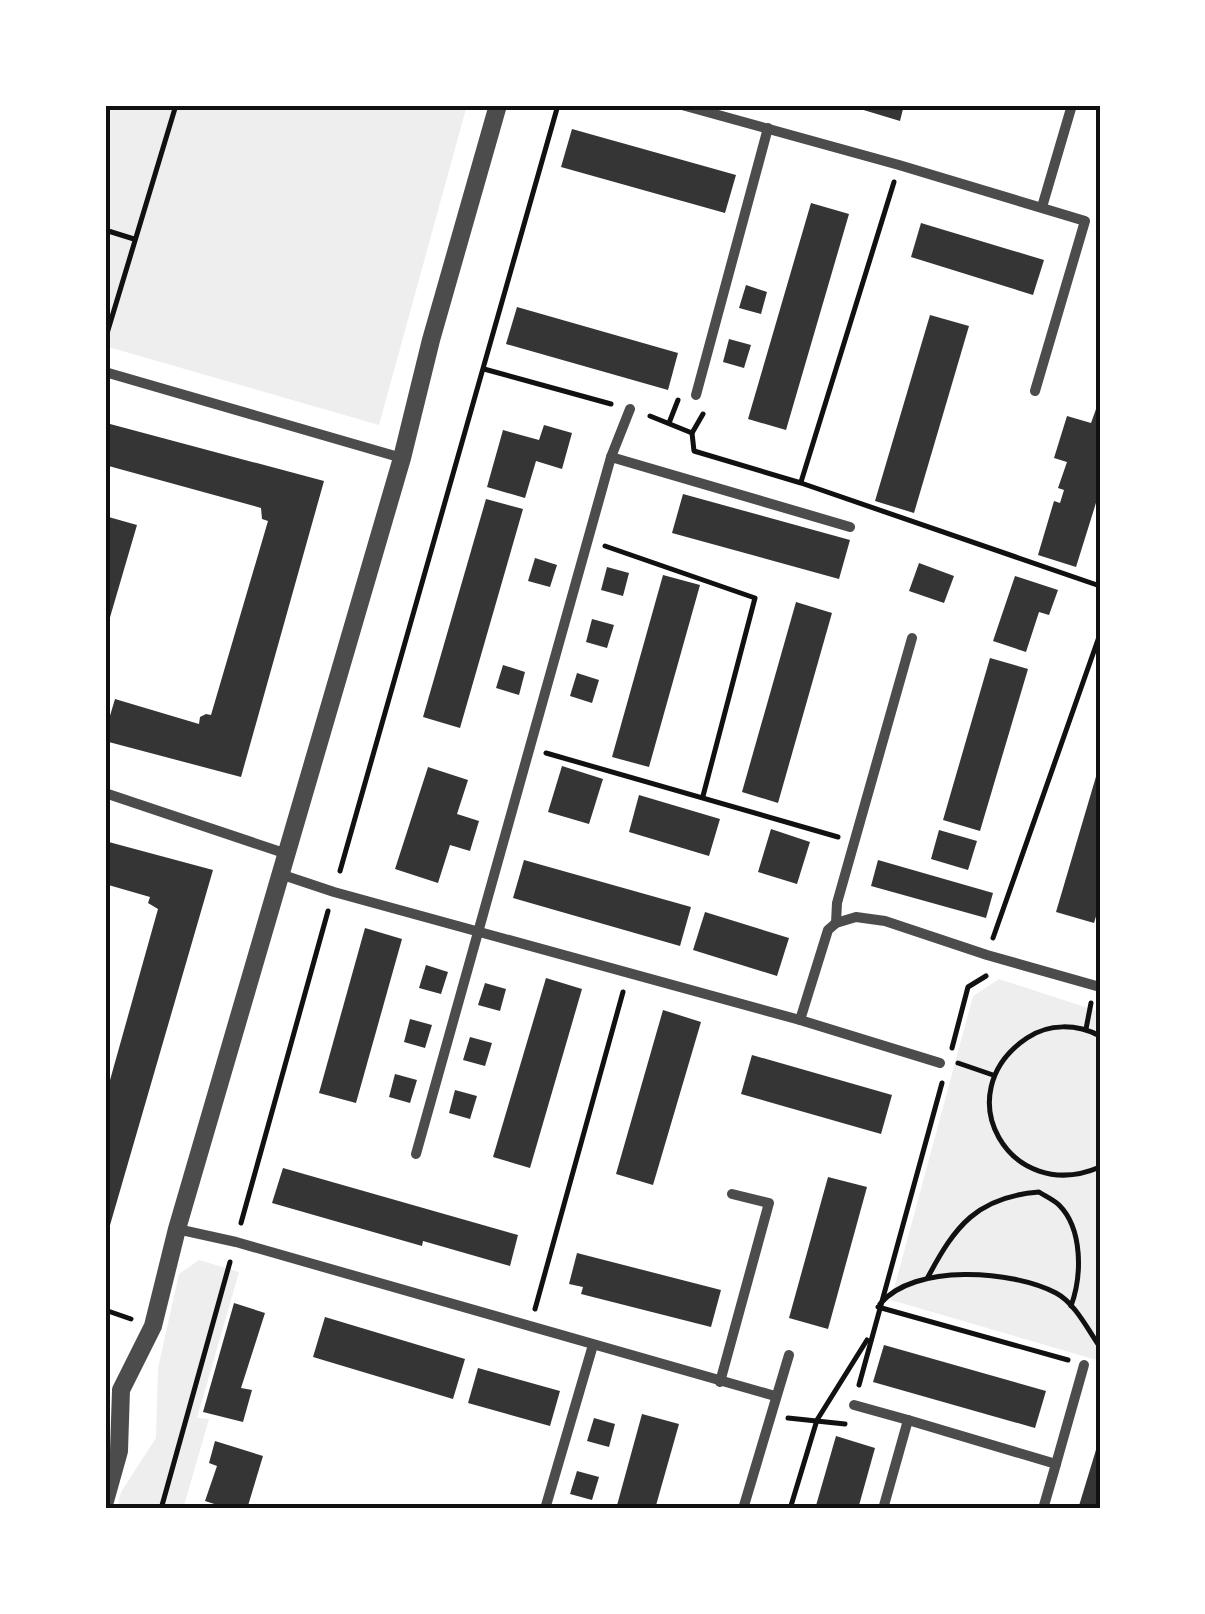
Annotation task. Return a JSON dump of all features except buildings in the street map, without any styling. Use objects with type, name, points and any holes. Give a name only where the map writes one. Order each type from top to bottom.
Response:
[{"type":"street","points":[[105,1501],[118,1452],[113,1388],[153,1326],[177,1229],[402,458],[422,372],[498,105]]},
{"type":"street","points":[[682,105],[714,109],[1085,221],[1035,391]]},
{"type":"street","points":[[1042,207],[1072,105]]},
{"type":"street","points":[[696,395],[768,128]]},
{"type":"street","points":[[105,372],[402,458]]},
{"type":"street","points":[[416,1154],[611,457],[630,409]]},
{"type":"street","points":[[611,457],[850,527]]},
{"type":"street","points":[[836,923],[837,903],[912,638]]},
{"type":"street","points":[[105,793],[287,854]]},
{"type":"street","points":[[280,874],[944,1064]]},
{"type":"street","points":[[800,1020],[828,930],[856,917],[885,921],[987,955],[1100,986]]},
{"type":"street","points":[[720,1382],[769,1203],[732,1194]]},
{"type":"street","points":[[177,1229],[236,1242],[775,1396]]},
{"type":"street","points":[[545,1509],[593,1345]]},
{"type":"street","points":[[742,1509],[789,1355]]},
{"type":"street","points":[[1042,1509],[1084,1365]]},
{"type":"street","points":[[854,1405],[1056,1464]]},
{"type":"street","points":[[883,1509],[908,1420]]},
{"type":"path","points":[[105,108],[121,105]]},
{"type":"path","points":[[105,340],[176,105]]},
{"type":"path","points":[[161,1509],[558,105]]},
{"type":"path","points":[[801,483],[899,165]]},
{"type":"path","points":[[105,230],[134,239]]},
{"type":"path","points":[[484,369],[630,409],[692,432],[694,451],[801,483],[1100,586]]},
{"type":"path","points":[[588,540],[755,598],[703,796]]},
{"type":"path","points":[[987,955],[1100,634]]},
{"type":"path","points":[[529,749],[856,842]]},
{"type":"path","points":[[768,1416],[844,1426],[854,1405],[968,986],[1009,961]]},
{"type":"path","points":[[530,1326],[628,974]]},
{"type":"path","points":[[1100,1036],[1064,1026],[1036,1032],[1009,1050],[993,1075],[988,1100],[991,1121],[1002,1145],[1025,1166],[1056,1176],[1078,1176],[1100,1168]]},
{"type":"path","points":[[944,1064],[956,1062],[993,1075]]},
{"type":"path","points":[[928,1277],[948,1240],[970,1214],[998,1200],[1038,1192],[1058,1204],[1073,1226],[1078,1265],[1077,1290],[1071,1306]]},
{"type":"path","points":[[878,1307],[890,1292],[928,1277],[990,1275],[1057,1293],[1100,1347]]},
{"type":"path","points":[[878,1307],[1084,1365]]},
{"type":"path","points":[[790,1509],[817,1420],[872,1333]]},
{"type":"shaded area","points":[[105,105],[467,105],[379,425],[105,346]]},
{"type":"shaded area","points":[[999,979],[1100,1012],[1100,1361],[891,1300],[973,996]]},
{"type":"shaded area","points":[[199,1260],[239,1272],[197,1418],[209,1419],[183,1509],[117,1509],[121,1492],[156,1438],[158,1368],[179,1274]]}]
